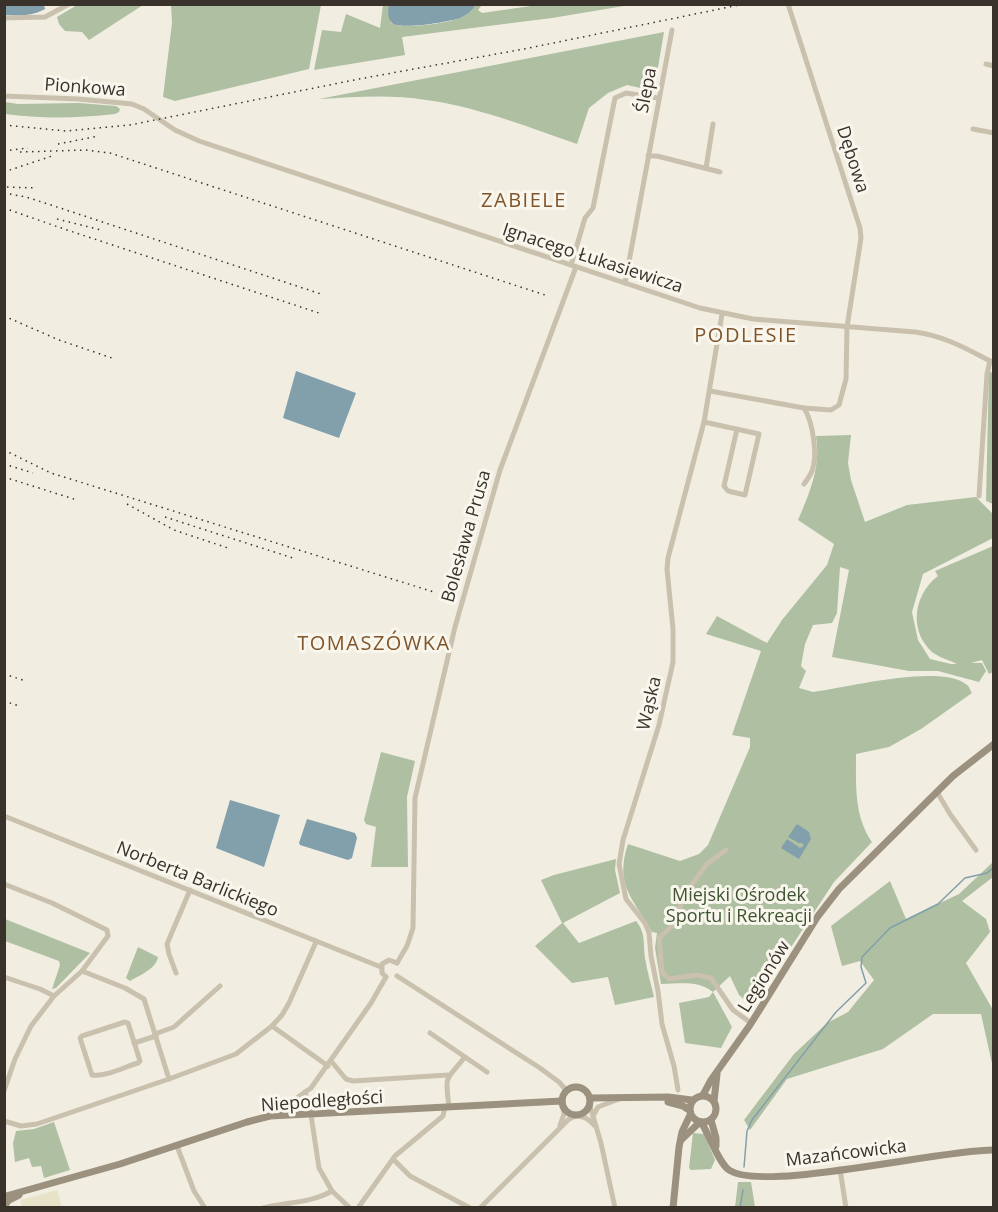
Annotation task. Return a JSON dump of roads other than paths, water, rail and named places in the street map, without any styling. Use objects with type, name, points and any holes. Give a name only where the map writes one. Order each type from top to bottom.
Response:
[{"type":"street","points":[[4,18],[45,17],[69,4]]},
{"type":"street","name":"Dębowa","points":[[788,4],[860,228],[861,238],[847,327],[846,372],[839,405],[831,410],[804,408]]},
{"type":"street","name":"Ślepa","points":[[626,283],[672,30]]},
{"type":"street","points":[[986,64],[993,66]]},
{"type":"street","name":"Bolesława Prusa","points":[[397,963],[410,940],[413,928],[415,798],[422,764],[455,627],[500,470],[573,266],[585,218],[593,208],[615,98],[626,93],[658,98]]},
{"type":"street","name":"Pionkowa","points":[[4,96],[120,102],[144,109],[160,119]]},
{"type":"street","name":"Ignacego Łukasiewicza","points":[[160,119],[198,141],[722,314],[753,319],[936,335],[963,346],[992,362]]},
{"type":"street","points":[[705,168],[713,124]]},
{"type":"street","points":[[973,129],[993,133]]},
{"type":"street","points":[[648,156],[657,156],[720,172]]},
{"type":"street","name":"Wąska","points":[[678,1090],[662,1024],[650,936],[645,923],[626,899],[621,878],[620,855],[659,725],[673,662],[668,558],[704,422],[722,314]]},
{"type":"street","points":[[979,496],[987,374],[992,362]]},
{"type":"street","points":[[710,391],[804,408],[812,425],[814,459],[811,474],[804,484]]},
{"type":"street","points":[[704,422],[737,429],[759,434],[745,495],[728,491],[724,486],[737,429]]},
{"type":"street","name":"Legionów","points":[[703,1095],[828,902],[849,878],[937,792],[970,761],[993,744]]},
{"type":"street","points":[[937,792],[976,850]]},
{"type":"street","name":"Norberta Barlickiego","points":[[4,816],[381,967]]},
{"type":"street","points":[[659,938],[675,923],[684,894],[707,864],[726,850]]},
{"type":"street","points":[[4,884],[52,903],[107,930],[108,936],[82,971],[54,996],[31,1026],[4,1091]]},
{"type":"street","points":[[176,973],[167,944],[190,890]]},
{"type":"street","points":[[650,936],[659,938]]},
{"type":"street","points":[[659,938],[664,976],[669,979],[697,975],[711,978],[733,1010],[751,1023]]},
{"type":"street","points":[[4,1121],[27,1126],[229,1058],[272,1026],[289,1003],[316,942]]},
{"type":"street","points":[[389,960],[397,963],[400,968],[397,976],[386,977],[382,973],[381,967],[384,962],[389,960]]},
{"type":"street","points":[[82,971],[125,988],[144,999],[169,1079]]},
{"type":"street","points":[[4,976],[54,996]]},
{"type":"street","points":[[397,976],[540,1068],[566,1090]]},
{"type":"street","points":[[270,1116],[311,1088],[371,1004],[386,977]]},
{"type":"street","points":[[134,1043],[174,1027],[220,986]]},
{"type":"street","points":[[125,1022],[128,1023],[134,1043],[140,1061],[138,1063],[96,1076],[92,1075],[80,1038],[125,1022]]},
{"type":"street","points":[[272,1026],[330,1064],[346,1079],[353,1081],[448,1075]]},
{"type":"street","points":[[430,1033],[487,1072]]},
{"type":"street","points":[[358,1208],[393,1159],[443,1116],[448,1107],[448,1075],[465,1057]]},
{"type":"street","name":"Legionów","points":[[714,1102],[717,1074]]},
{"type":"street","points":[[558,1129],[564,1114],[562,1104],[566,1090],[571,1087],[581,1087],[588,1092],[592,1118],[601,1143],[615,1208]]},
{"type":"street","points":[[305,1092],[319,1168],[332,1191],[350,1208]]},
{"type":"street","points":[[590,1102],[621,1098],[692,1101],[703,1095],[714,1102],[716,1109],[711,1120],[700,1122],[681,1140]]},
{"type":"street","points":[[592,1118],[598,1107],[621,1098]]},
{"type":"street","points":[[660,1098],[683,1106],[700,1122]]},
{"type":"street","points":[[673,1208],[677,1158],[692,1101]]},
{"type":"street","points":[[480,1208],[568,1119],[587,1111],[590,1102]]},
{"type":"street","points":[[562,1104],[568,1113],[587,1118],[594,1125]]},
{"type":"street","name":"Niepodległości","points":[[6,1202],[23,1191],[270,1116],[562,1104]]},
{"type":"street","name":"Mazańcowicka","points":[[711,1120],[716,1148]]},
{"type":"street","name":"Mazańcowicka","points":[[700,1122],[728,1169],[740,1174],[791,1176],[993,1150]]},
{"type":"street","points":[[177,1146],[194,1191],[205,1208]]},
{"type":"street","points":[[393,1159],[410,1176],[470,1208]]},
{"type":"street","points":[[840,1169],[846,1208]]},
{"type":"street","points":[[263,1208],[317,1200],[332,1191]]},
{"type":"water","points":[[389,4],[476,5],[467,15],[457,19],[426,25],[404,26],[390,21]]},
{"type":"water","points":[[4,5],[44,5],[45,9],[25,15],[5,15]]},
{"type":"water","points":[[296,371],[356,393],[339,438],[283,418]]},
{"type":"water","points":[[230,800],[280,815],[264,867],[216,848]]},
{"type":"water","points":[[307,819],[355,833],[357,838],[352,858],[348,860],[300,845]]},
{"type":"water","points":[[797,824],[809,832],[811,839],[799,859],[781,848],[787,839],[800,848],[804,846],[788,837]]},
{"type":"waterway","points":[[744,1167],[747,1131],[752,1120],[836,1012],[866,983],[861,967],[862,957],[890,928],[938,904],[965,878],[987,873],[994,867]]},
{"type":"waterway","points":[[740,1208],[743,1190]]},
{"type":"railway","points":[[4,125],[66,131],[130,125],[744,4]]},
{"type":"railway","points":[[58,144],[99,136]]},
{"type":"railway","points":[[4,151],[28,148]]},
{"type":"railway","points":[[20,152],[86,150],[110,153],[545,295]]},
{"type":"railway","points":[[4,172],[52,156]]},
{"type":"railway","points":[[7,187],[37,188]]},
{"type":"railway","points":[[4,193],[26,197],[321,294]]},
{"type":"railway","points":[[4,208],[322,314]]},
{"type":"railway","points":[[57,219],[101,230]]},
{"type":"railway","points":[[4,316],[59,340],[112,358]]},
{"type":"railway","points":[[4,450],[51,473],[434,592]]},
{"type":"railway","points":[[4,464],[33,473]]},
{"type":"railway","points":[[4,477],[77,500]]},
{"type":"railway","points":[[127,504],[174,530],[231,549]]},
{"type":"railway","points":[[165,517],[293,558]]},
{"type":"railway","points":[[4,674],[26,681]]},
{"type":"railway","points":[[4,701],[19,706]]},
{"type":"district","name":"ZABIELE","points":[[524,199]]},
{"type":"district","name":"PODLESIE","points":[[746,334]]},
{"type":"district","name":"TOMASZÓWKA","points":[[374,642]]},
{"type":"park label","name":"Miejski Ośrodek Sportu i Rekreacji","points":[[739,904]]}]
